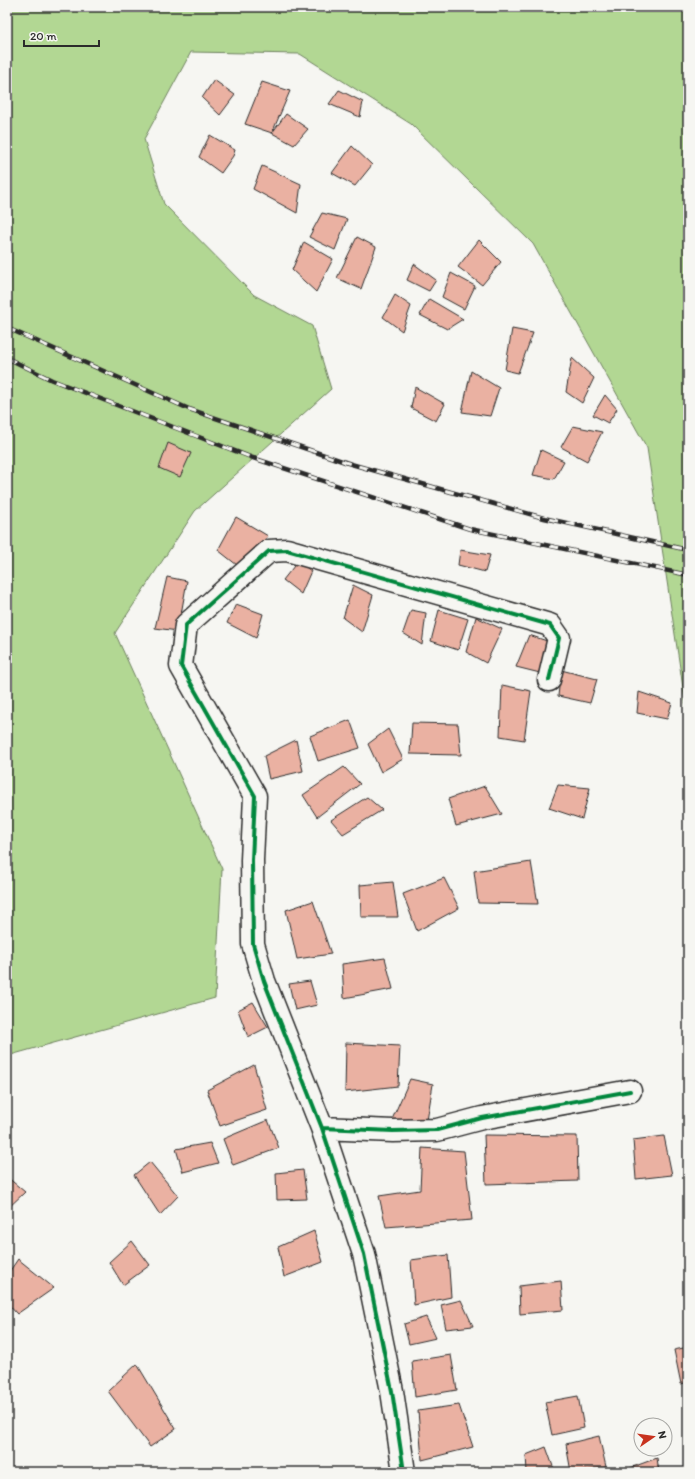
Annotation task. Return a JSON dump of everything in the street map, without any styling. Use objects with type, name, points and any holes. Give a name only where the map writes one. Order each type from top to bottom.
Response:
[{"type":"street","points":[[404,1472],[392,1391],[364,1254],[322,1128],[264,981],[253,944],[252,860],[255,796],[181,666],[186,625],[269,551],[287,550],[550,625],[559,638],[549,680]]},
{"type":"street","points":[[322,1128],[393,1131],[437,1130],[482,1118],[630,1091]]},
{"type":"green space","points":[[7,7],[688,7],[688,721],[647,448],[533,244],[411,124],[300,54],[191,52],[144,139],[164,204],[254,295],[312,326],[331,389],[195,511],[115,633],[222,869],[215,998],[7,1056]]},
{"type":"building","points":[[214,80],[235,95],[220,115],[202,98]]},
{"type":"building","points":[[262,82],[290,91],[272,133],[245,124]]},
{"type":"building","points":[[339,90],[363,102],[360,117],[329,104]]},
{"type":"building","points":[[286,114],[308,129],[294,145],[272,133]]},
{"type":"building","points":[[210,135],[235,150],[233,156],[221,173],[199,157]]},
{"type":"building","points":[[352,146],[372,165],[355,186],[332,173]]},
{"type":"building","points":[[262,166],[301,184],[297,213],[253,189]]},
{"type":"building","points":[[322,213],[347,219],[335,250],[309,237]]},
{"type":"building","points":[[357,237],[376,247],[361,289],[337,278]]},
{"type":"building","points":[[479,240],[501,262],[482,285],[458,267]]},
{"type":"building","points":[[304,242],[333,259],[316,292],[292,270]]},
{"type":"building","points":[[414,264],[436,280],[429,291],[407,280]]},
{"type":"building","points":[[451,273],[475,286],[464,309],[442,297]]},
{"type":"building","points":[[395,295],[411,306],[402,331],[383,317]]},
{"type":"building","points":[[429,299],[463,319],[447,329],[420,315]]},
{"type":"building","points":[[512,329],[533,333],[518,373],[505,370]]},
{"type":"building","points":[[572,358],[594,378],[582,403],[566,392]]},
{"type":"building","points":[[471,371],[499,388],[490,416],[462,412]]},
{"type":"building","points":[[415,387],[445,404],[436,421],[411,408]]},
{"type":"building","points":[[605,395],[617,409],[608,423],[593,415]]},
{"type":"building","points":[[573,426],[602,432],[587,461],[561,447]]},
{"type":"building","points":[[168,443],[191,453],[180,477],[159,468]]},
{"type":"building","points":[[541,450],[564,461],[554,479],[533,475]]},
{"type":"building","points":[[236,517],[268,536],[242,569],[218,550]]},
{"type":"building","points":[[460,550],[490,555],[485,572],[458,565]]},
{"type":"building","points":[[298,561],[311,571],[301,594],[283,580]]},
{"type":"building","points":[[167,577],[187,581],[178,631],[155,628]]},
{"type":"building","points":[[353,585],[373,595],[362,632],[343,618]]},
{"type":"building","points":[[236,604],[263,614],[256,638],[227,623]]},
{"type":"building","points":[[411,610],[426,613],[422,645],[403,633]]},
{"type":"building","points":[[439,610],[468,619],[458,650],[431,641]]},
{"type":"building","points":[[476,617],[502,629],[486,663],[466,652]]},
{"type":"building","points":[[529,635],[547,641],[540,673],[516,667]]},
{"type":"building","points":[[561,670],[597,679],[590,703],[558,696]]},
{"type":"building","points":[[502,685],[531,691],[524,740],[500,736]]},
{"type":"building","points":[[639,692],[672,703],[667,719],[637,713]]},
{"type":"building","points":[[350,720],[360,748],[318,761],[310,736]]},
{"type":"building","points":[[412,723],[458,724],[461,755],[410,754]]},
{"type":"building","points":[[388,729],[403,759],[381,772],[368,744]]},
{"type":"building","points":[[296,740],[303,771],[269,779],[264,756]]},
{"type":"building","points":[[344,767],[360,784],[317,817],[303,795]]},
{"type":"building","points":[[558,785],[590,788],[582,819],[549,808]]},
{"type":"building","points":[[485,786],[502,814],[456,826],[448,799]]},
{"type":"building","points":[[367,797],[382,810],[343,834],[331,820]]},
{"type":"building","points":[[531,862],[538,904],[478,903],[474,871]]},
{"type":"building","points":[[444,878],[459,908],[417,931],[403,894]]},
{"type":"building","points":[[393,882],[398,917],[361,917],[360,885]]},
{"type":"building","points":[[313,901],[331,954],[297,959],[286,910]]},
{"type":"building","points":[[385,958],[393,989],[344,998],[342,964]]},
{"type":"building","points":[[310,981],[317,1005],[295,1010],[289,984]]},
{"type":"building","points":[[253,1002],[268,1027],[248,1037],[238,1010]]},
{"type":"building","points":[[346,1043],[400,1046],[398,1086],[345,1092]]},
{"type":"building","points":[[254,1065],[267,1110],[220,1126],[207,1090]]},
{"type":"building","points":[[410,1079],[433,1084],[426,1127],[390,1124]]},
{"type":"building","points":[[268,1120],[279,1148],[233,1165],[223,1139]]},
{"type":"building","points":[[484,1135],[577,1136],[578,1181],[486,1184]]},
{"type":"building","points":[[664,1136],[672,1175],[636,1179],[633,1140]]},
{"type":"building","points":[[210,1143],[218,1163],[183,1172],[176,1149]]},
{"type":"building","points":[[422,1148],[464,1151],[472,1220],[386,1227],[379,1196],[420,1190]]},
{"type":"building","points":[[150,1162],[178,1196],[160,1215],[134,1175]]},
{"type":"building","points":[[303,1170],[307,1199],[277,1200],[276,1173]]},
{"type":"building","points":[[7,1177],[25,1192],[7,1209]]},
{"type":"building","points":[[314,1231],[323,1262],[284,1277],[278,1247]]},
{"type":"building","points":[[132,1241],[150,1265],[123,1285],[109,1262]]},
{"type":"building","points":[[448,1255],[451,1297],[414,1305],[411,1260]]},
{"type":"building","points":[[18,1259],[54,1288],[17,1314],[7,1303],[7,1275]]},
{"type":"building","points":[[561,1281],[563,1310],[520,1314],[519,1286]]},
{"type":"building","points":[[461,1300],[473,1326],[446,1329],[441,1305]]},
{"type":"building","points":[[426,1317],[436,1338],[409,1344],[404,1324]]},
{"type":"building","points":[[688,1347],[688,1382],[681,1384],[674,1350]]},
{"type":"building","points":[[451,1355],[457,1390],[415,1397],[412,1361]]},
{"type":"building","points":[[137,1364],[176,1429],[150,1447],[108,1391]]},
{"type":"building","points":[[578,1396],[584,1428],[552,1435],[545,1402]]},
{"type":"building","points":[[459,1405],[473,1447],[422,1460],[418,1411]]},
{"type":"building","points":[[599,1436],[606,1467],[571,1472],[566,1444]]},
{"type":"building","points":[[546,1447],[555,1472],[527,1472],[526,1455]]},
{"type":"building","points":[[657,1458],[659,1472],[631,1472],[630,1468]]},
{"type":"railway","points":[[7,328],[189,409],[351,464],[544,518],[688,550]]},
{"type":"railway","points":[[7,358],[52,380],[253,458],[470,529],[688,575]]},
{"type":"cycle path","points":[[404,1472],[392,1391],[364,1254],[322,1128],[264,981],[253,944],[252,860],[255,796],[181,666],[186,625],[269,551],[287,550],[550,625],[559,638],[549,680]]},
{"type":"cycle path","points":[[322,1128],[393,1131],[437,1130],[482,1118],[630,1091]]}]
